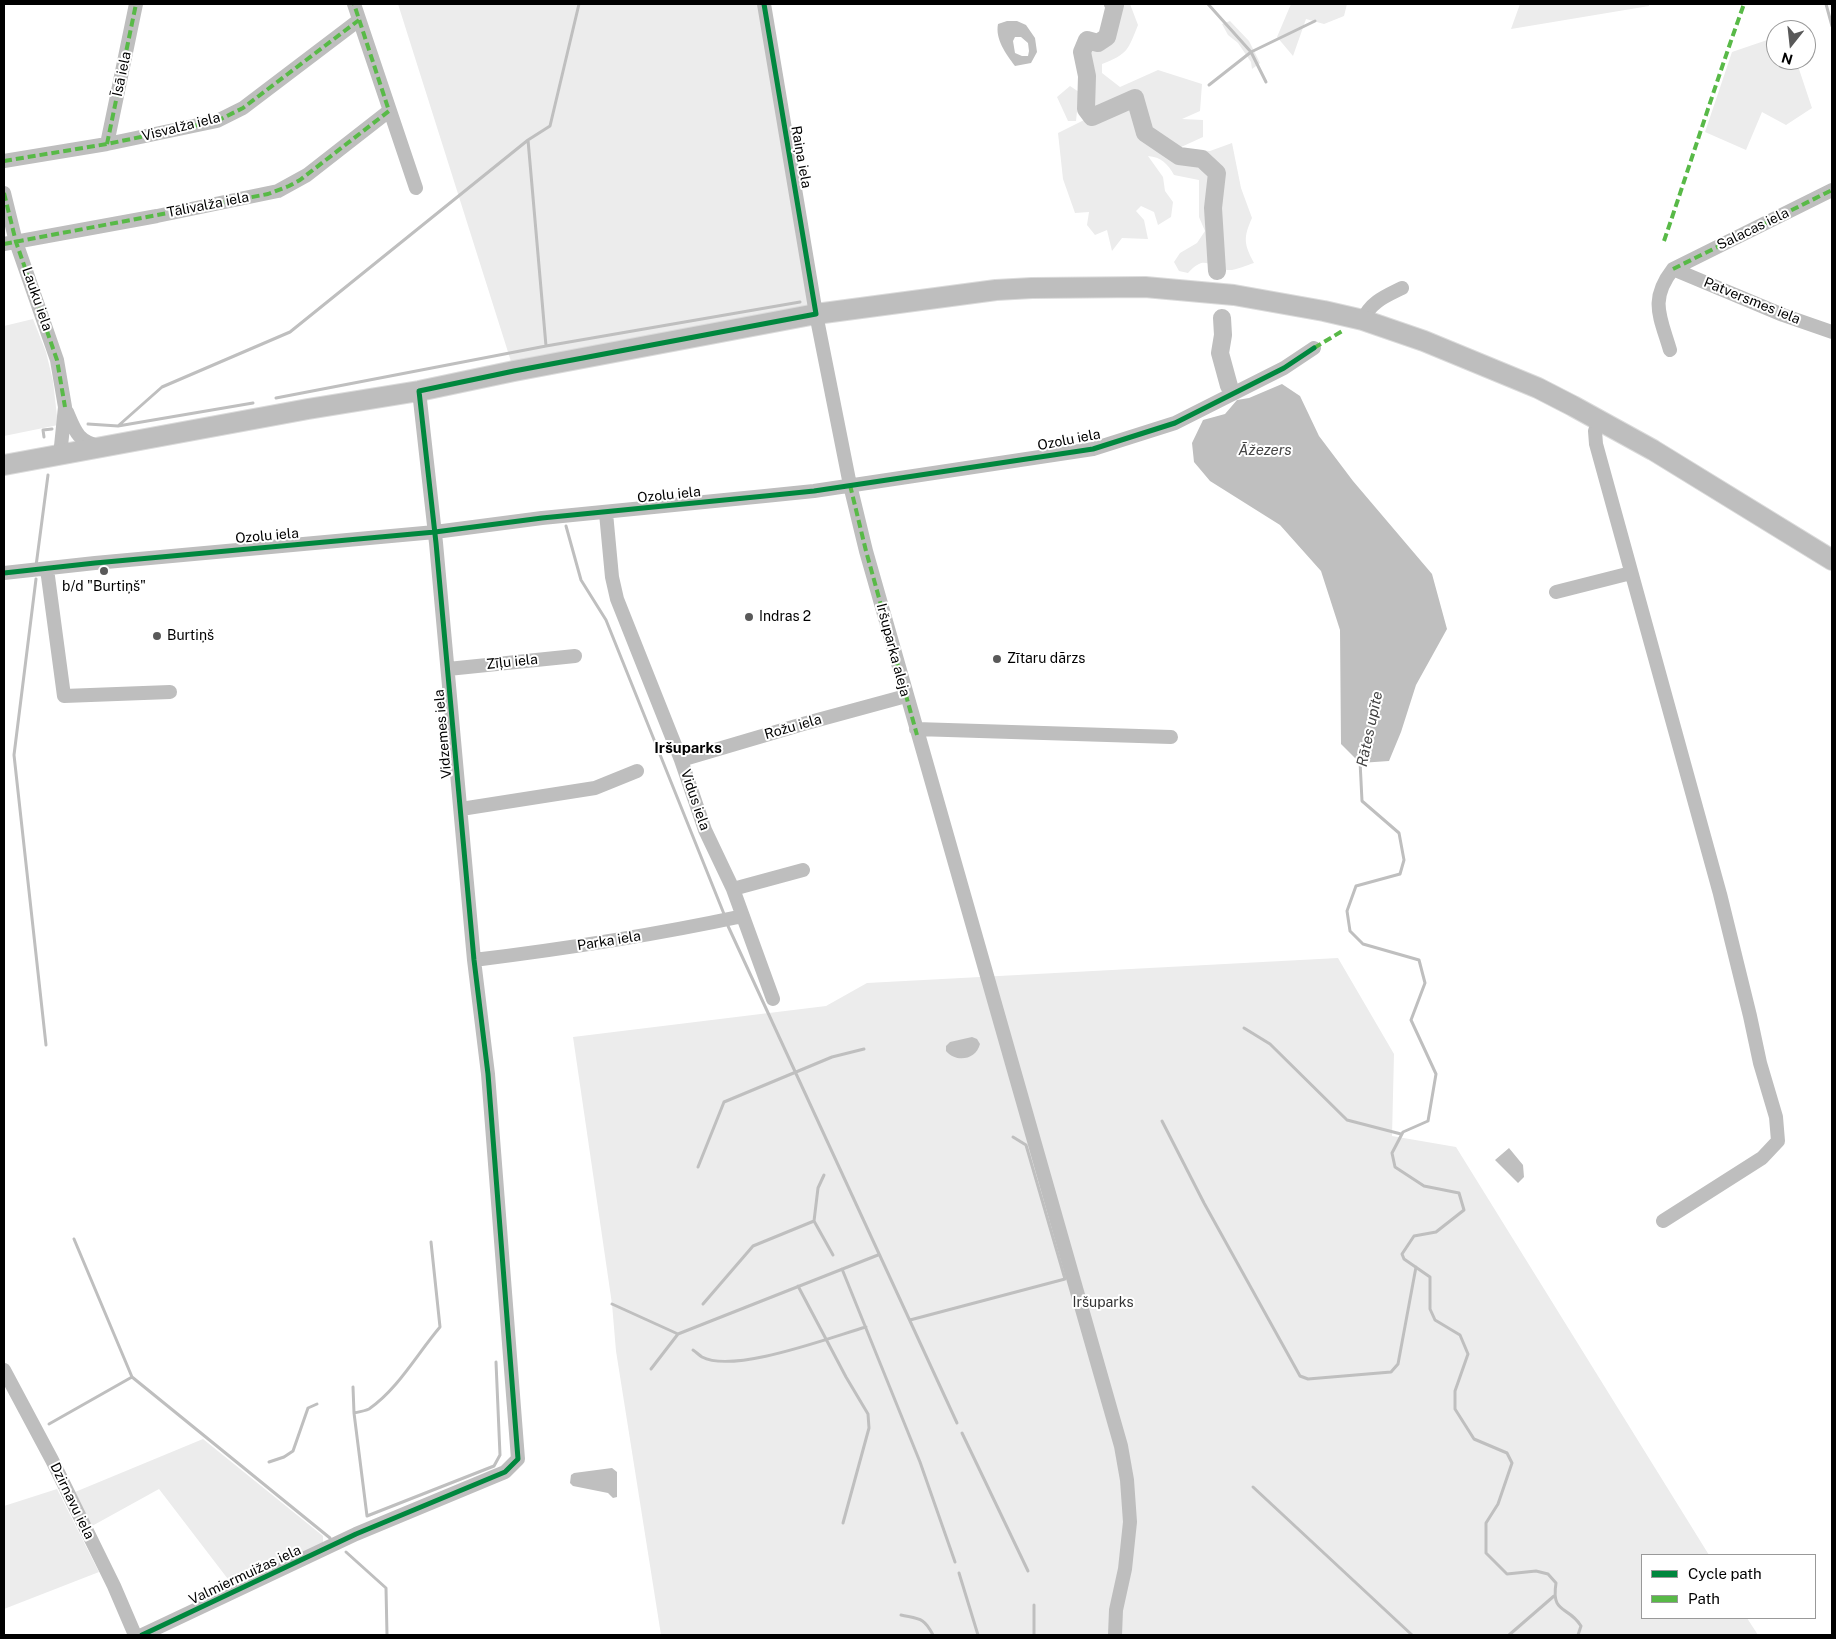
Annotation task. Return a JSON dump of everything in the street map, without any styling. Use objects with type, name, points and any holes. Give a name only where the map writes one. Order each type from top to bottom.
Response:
[{"type":"highway","points":[[4,465],[308,409],[420,391],[514,371],[816,314],[996,290],[1144,287],[1225,294],[1324,311],[1363,320],[1424,341],[1530,385],[1599,421],[1653,450],[1832,560]]},
{"type":"street","name":"Īsā iela","points":[[107,144],[136,4]]},
{"type":"street","points":[[354,4],[416,188]]},
{"type":"street","name":"Raiņa iela","points":[[764,4],[816,314]]},
{"type":"street","name":"Visvalža iela","points":[[4,161],[107,144],[218,121],[243,108],[360,20]]},
{"type":"street","name":"Tālivalža iela","points":[[10,243],[278,191],[307,175],[389,112]]},
{"type":"street","name":"Salacas iela","points":[[1673,269],[1832,190]]},
{"type":"street","name":"Lauku iela","points":[[4,193],[10,243],[57,360],[65,407]]},
{"type":"street","points":[[1670,350],[1658,308],[1659,294],[1664,281],[1673,269]]},
{"type":"street","name":"Patversmes iela","points":[[1673,269],[1783,315],[1832,332]]},
{"type":"street","points":[[1363,320],[1366,312],[1381,298],[1402,288]]},
{"type":"street","name":"Iršuparka aleja","points":[[816,314],[850,485],[866,551],[1121,1446],[1126,1471],[1130,1522],[1125,1569],[1116,1610],[1115,1635]]},
{"type":"street","name":"Ozolu iela","points":[[4,573],[435,532],[542,518],[766,496],[1093,449],[1175,423],[1284,368],[1314,348]]},
{"type":"street","name":"Vidzemes iela","points":[[420,391],[435,532],[439,595],[448,668],[474,960],[488,1074]]},
{"type":"street","points":[[65,407],[74,429],[81,439],[105,447]]},
{"type":"street","points":[[60,456],[65,407]]},
{"type":"street","points":[[1599,421],[1595,431],[1596,444],[1720,894],[1760,1063],[1776,1117],[1778,1141],[1762,1158],[1663,1221]]},
{"type":"street","name":"Vidus iela","points":[[606,513],[612,577],[617,599],[681,760],[705,830],[733,889],[773,999]]},
{"type":"street","points":[[47,568],[64,696],[170,692]]},
{"type":"street","points":[[1556,592],[1630,573]]},
{"type":"street","name":"Zīļu iela","points":[[448,668],[575,656]]},
{"type":"street","name":"Rožu iela","points":[[681,760],[906,696]]},
{"type":"street","points":[[916,729],[1171,737]]},
{"type":"street","points":[[461,809],[595,788],[637,772]]},
{"type":"street","points":[[733,889],[803,870]]},
{"type":"street","name":"Parka iela","points":[[474,960],[552,950],[676,930],[743,916]]},
{"type":"street","name":"Valmiermuižas iela","points":[[142,1635],[356,1534],[505,1472],[518,1459],[488,1074]]},
{"type":"street","name":"Dzirnavu iela","points":[[4,1370],[52,1460],[114,1586],[135,1635]]},
{"type":"green space","points":[[398,4],[764,4],[816,314],[514,371]]},
{"type":"green space","points":[[1113,4],[1130,4],[1138,25],[1126,50],[1117,57],[1102,64],[1102,73],[1120,87],[1158,70],[1202,84],[1200,111],[1182,119],[1203,120],[1203,137],[1179,148],[1210,151],[1232,143],[1241,188],[1252,218],[1247,231],[1246,241],[1248,251],[1254,263],[1237,269],[1227,270],[1203,263],[1194,267],[1188,273],[1179,271],[1174,262],[1180,253],[1197,243],[1205,231],[1199,217],[1199,180],[1174,175],[1164,162],[1157,158],[1148,156],[1163,177],[1165,191],[1173,202],[1171,217],[1158,225],[1154,212],[1141,206],[1136,211],[1144,220],[1148,239],[1122,238],[1112,251],[1107,230],[1095,235],[1087,225],[1089,212],[1075,213],[1063,179],[1058,133],[1086,119],[1083,94],[1087,76],[1082,52],[1087,40],[1098,43],[1107,37],[1115,5]]},
{"type":"green space","points":[[1291,4],[1347,4],[1344,16],[1324,24],[1306,19],[1293,56],[1277,37]]},
{"type":"green space","points":[[1520,4],[1649,4],[1649,6],[1511,29]]},
{"type":"green space","points":[[1230,21],[1249,41],[1260,63],[1252,69],[1251,62],[1238,43],[1228,35],[1222,24]]},
{"type":"green space","points":[[1766,40],[1766,70],[1799,70],[1812,108],[1786,125],[1762,112],[1746,150],[1705,132],[1732,52]]},
{"type":"green space","points":[[1070,86],[1079,92],[1076,121],[1068,121],[1057,97]]},
{"type":"green space","points":[[33,319],[46,352],[53,381],[58,425],[4,436],[4,326]]},
{"type":"green space","name":"Iršuparks","points":[[1338,958],[1394,1054],[1392,1136],[1456,1147],[1708,1554],[1641,1554],[1641,1619],[1748,1619],[1758,1635],[661,1635],[616,1351],[612,1304],[573,1037],[826,1006],[867,983]]},
{"type":"green space","points":[[203,1439],[323,1536],[323,1544],[234,1587],[159,1489],[92,1526],[75,1492]]},
{"type":"green space","points":[[57,1489],[99,1572],[4,1609],[4,1506]]},
{"type":"water","points":[[1007,21],[1017,21],[1026,25],[1035,38],[1037,52],[1031,63],[1015,66],[1000,41],[998,24]],"holes":[[[1015,37],[1021,37],[1028,43],[1028,56],[1015,53],[1013,41]]]},
{"type":"water","name":"Āžezers","points":[[1282,384],[1300,396],[1319,436],[1353,481],[1432,574],[1447,629],[1416,685],[1401,732],[1389,761],[1360,763],[1341,744],[1340,630],[1321,571],[1280,525],[1210,481],[1194,462],[1192,443],[1203,420],[1225,414],[1237,400],[1249,398]]},
{"type":"water","points":[[972,1037],[977,1039],[980,1044],[974,1054],[960,1058],[950,1055],[946,1051],[946,1046],[950,1042]]},
{"type":"water","points":[[1509,1148],[1523,1165],[1524,1177],[1518,1183],[1495,1160]]},
{"type":"water","points":[[612,1468],[617,1472],[617,1497],[613,1498],[608,1493],[573,1486],[570,1483],[571,1475],[574,1473]]},
{"type":"waterway","points":[[118,426],[162,387],[290,332],[528,140],[550,126],[579,4]]},
{"type":"waterway","name":"Rātes upīte","points":[[1113,4],[1115,5],[1107,37],[1098,43],[1087,40],[1082,52],[1087,76],[1086,109],[1092,117],[1135,98],[1145,133],[1179,156],[1202,159],[1217,173],[1213,208],[1217,271]]},
{"type":"waterway","points":[[1208,4],[1251,52],[1266,82]]},
{"type":"waterway","points":[[1826,4],[1832,26]]},
{"type":"waterway","points":[[1209,85],[1251,52],[1315,21]]},
{"type":"waterway","points":[[528,140],[546,346]]},
{"type":"waterway","points":[[276,398],[546,346],[800,302]]},
{"type":"waterway","name":"Rātes upīte","points":[[1222,318],[1223,335],[1220,353],[1229,386]]},
{"type":"waterway","points":[[88,424],[118,426],[253,403]]},
{"type":"waterway","points":[[44,437],[43,430],[52,429]]},
{"type":"waterway","points":[[36,566],[48,475]]},
{"type":"waterway","points":[[566,526],[581,580],[606,620],[724,914]]},
{"type":"waterway","points":[[36,579],[14,755],[46,1045]]},
{"type":"waterway","name":"Rātes upīte","points":[[1360,761],[1362,801],[1399,833],[1404,860],[1400,874],[1356,886],[1347,911],[1350,931],[1363,944],[1419,960],[1425,983],[1411,1020],[1436,1074],[1428,1121],[1403,1132],[1392,1153],[1395,1167],[1424,1186],[1459,1193],[1464,1210],[1436,1232],[1414,1236],[1402,1254],[1404,1259],[1430,1277],[1430,1309],[1435,1320],[1460,1335],[1468,1354],[1455,1391],[1455,1409],[1474,1439],[1507,1453],[1512,1463],[1498,1504],[1486,1523],[1486,1553],[1507,1574],[1536,1571],[1548,1574],[1556,1583],[1555,1593],[1558,1605],[1576,1619],[1581,1626],[1578,1635]]},
{"type":"waterway","points":[[728,926],[957,1423]]},
{"type":"waterway","points":[[1244,1028],[1270,1044],[1347,1120],[1401,1134]]},
{"type":"waterway","points":[[698,1167],[724,1102],[832,1057],[864,1049]]},
{"type":"waterway","points":[[1162,1121],[1204,1203],[1300,1376],[1308,1379],[1391,1372],[1398,1364],[1416,1267]]},
{"type":"waterway","points":[[910,1320],[1065,1279],[1026,1145],[1013,1137]]},
{"type":"waterway","points":[[824,1175],[818,1188],[814,1221],[833,1255]]},
{"type":"waterway","points":[[703,1304],[753,1246],[814,1221]]},
{"type":"waterway","points":[[74,1239],[132,1377],[330,1538]]},
{"type":"waterway","points":[[354,1413],[369,1409],[389,1392],[440,1327],[431,1242]]},
{"type":"waterway","points":[[612,1304],[678,1334],[878,1255]]},
{"type":"waterway","points":[[842,1269],[920,1462],[955,1562]]},
{"type":"waterway","points":[[798,1286],[846,1377],[868,1414],[869,1428],[843,1523]]},
{"type":"waterway","points":[[693,1350],[702,1357],[717,1361],[759,1358],[866,1327]]},
{"type":"waterway","points":[[651,1369],[678,1334]]},
{"type":"waterway","points":[[353,1387],[354,1413],[367,1516],[494,1466],[500,1455],[496,1362]]},
{"type":"waterway","points":[[49,1424],[132,1377]]},
{"type":"waterway","points":[[269,1462],[284,1457],[293,1451],[308,1408],[317,1404]]},
{"type":"waterway","points":[[962,1433],[1028,1571]]},
{"type":"waterway","points":[[1253,1487],[1412,1635]]},
{"type":"waterway","points":[[346,1552],[386,1588],[387,1635]]},
{"type":"waterway","points":[[959,1573],[978,1635]]},
{"type":"waterway","points":[[1509,1635],[1554,1596]]},
{"type":"waterway","points":[[1034,1605],[1034,1635]]},
{"type":"waterway","points":[[901,1615],[917,1618],[924,1622],[933,1635]]},
{"type":"marked path","points":[[107,144],[136,4]]},
{"type":"marked path","points":[[4,244],[268,194],[300,180],[389,111],[354,4]]},
{"type":"marked path","points":[[1664,241],[1744,4]]},
{"type":"marked path","points":[[4,161],[107,144],[217,121],[243,108],[359,20]]},
{"type":"marked path","points":[[1673,269],[1832,190]]},
{"type":"marked path","points":[[4,193],[16,242],[57,360],[65,407]]},
{"type":"marked path","points":[[1314,348],[1344,330]]},
{"type":"marked path","points":[[850,485],[866,551],[917,735]]},
{"type":"cycle path","points":[[142,1635],[356,1534],[505,1472],[518,1459],[488,1074],[474,960],[436,543],[419,391],[514,371],[816,314],[764,4]]},
{"type":"cycle path","points":[[4,573],[435,532],[542,518],[814,491],[1093,449],[1175,423],[1284,368],[1314,348]]},
{"type":"place","name":"b/d \"Burtiņš\"","points":[[104,571]]},
{"type":"place","name":"Indras 2","points":[[749,617]]},
{"type":"place","name":"Burtiņš","points":[[157,636]]},
{"type":"place","name":"Zītaru dārzs","points":[[997,659]]},
{"type":"district","name":"Iršuparks","points":[[688,748]]}]
